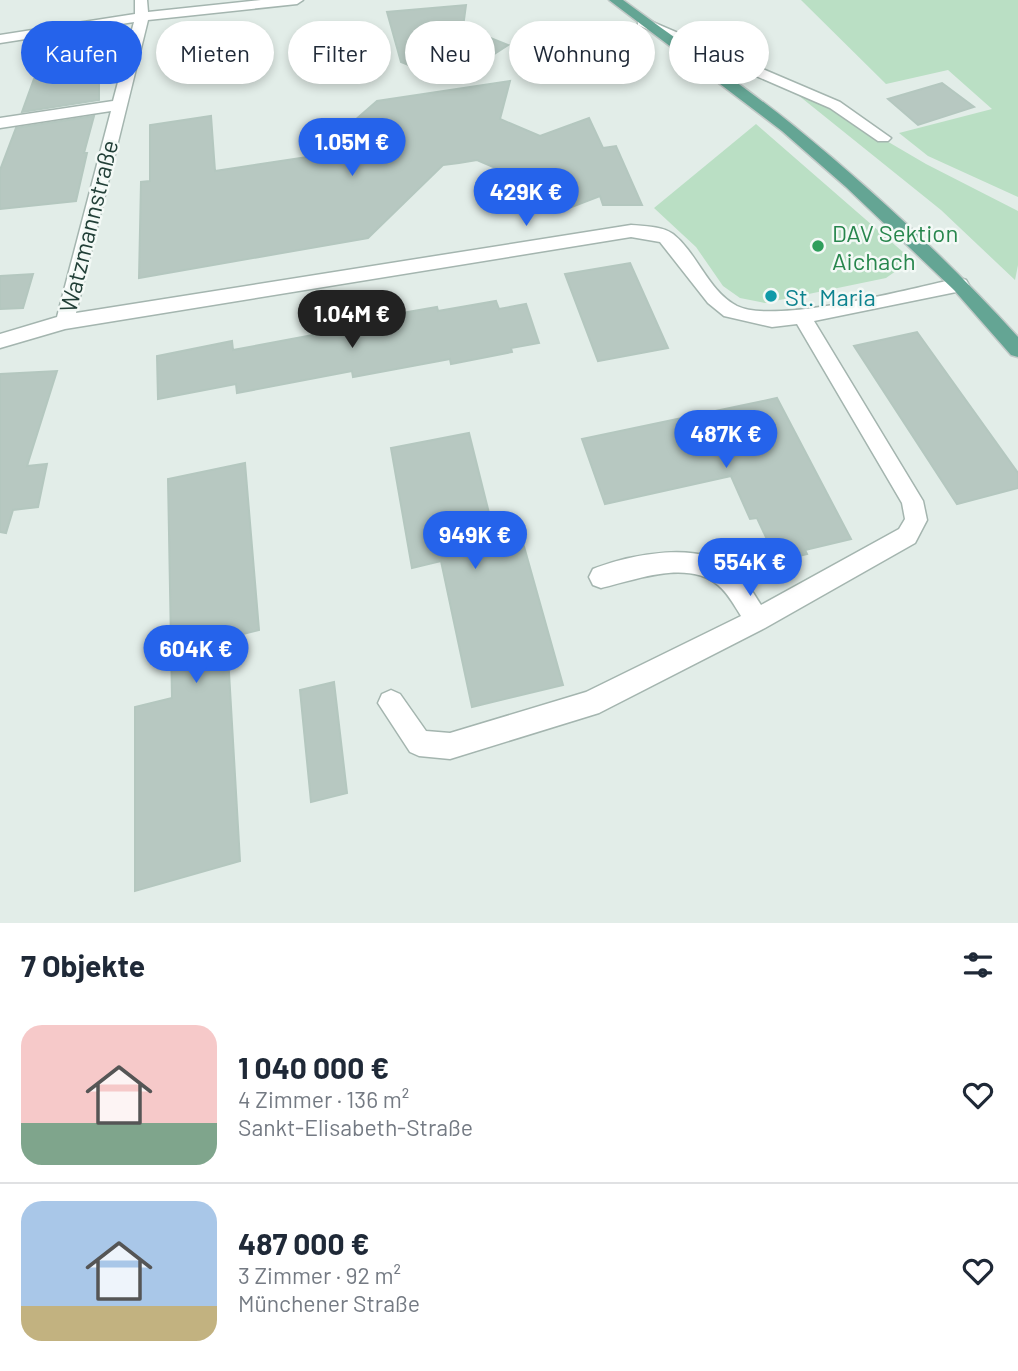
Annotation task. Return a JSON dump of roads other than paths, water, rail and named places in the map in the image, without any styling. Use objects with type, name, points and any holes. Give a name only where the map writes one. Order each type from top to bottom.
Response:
[{"type":"main road","points":[[615,0],[642,21]]},
{"type":"main road","points":[[655,31],[787,128],[852,183],[960,285],[1018,350]]},
{"type":"street","name":"Watzmannstraße","points":[[0,341],[65,322],[142,17],[141,0]]},
{"type":"street","points":[[0,39],[142,17],[297,0]]},
{"type":"street","points":[[655,27],[835,105],[883,138]]},
{"type":"street","name":"Watzmannstraße","points":[[0,123],[118,105]]},
{"type":"street","points":[[65,322],[631,231],[649,232],[666,239],[714,298],[731,310],[772,320],[802,317],[960,285]]},
{"type":"street","points":[[391,703],[419,743],[450,746],[590,704],[757,620],[907,536],[916,520],[912,501],[802,317]]},
{"type":"street","points":[[601,577],[675,562],[700,564],[726,576],[757,620]]},
{"type":"place","name":"DAV Sektion Aichach","points":[[818,246]]},
{"type":"place","name":"St. Maria","points":[[771,296]]}]
